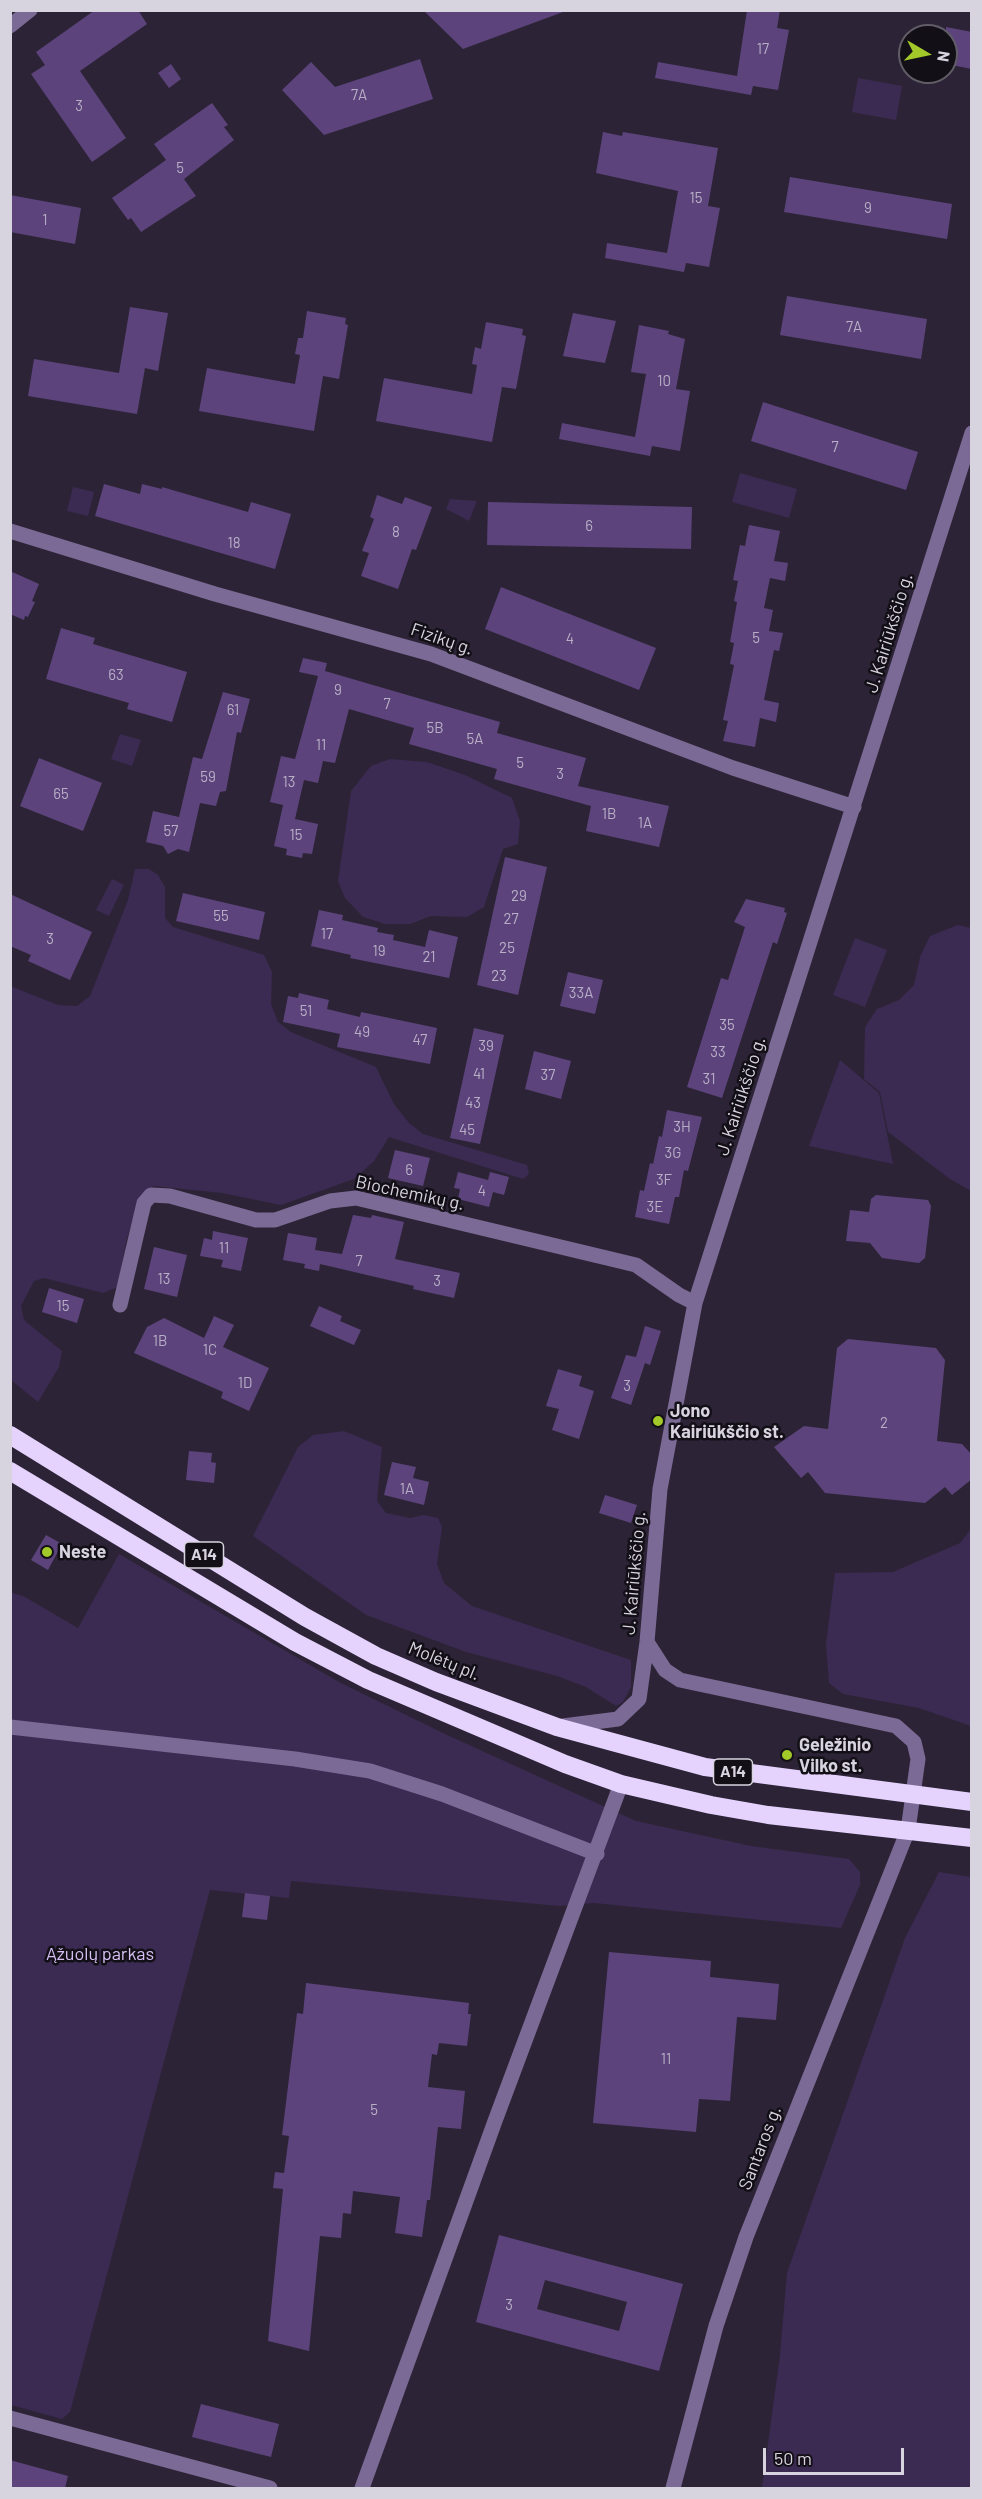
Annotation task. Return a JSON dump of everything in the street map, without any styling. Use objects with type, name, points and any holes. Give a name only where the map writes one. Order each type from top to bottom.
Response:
[{"type":"highway","name":"Molėtų pl.","points":[[10,1435],[305,1617],[376,1656],[436,1682],[557,1726],[705,1767],[972,1802]]},
{"type":"highway","name":"A14","points":[[10,1471],[295,1642],[368,1680],[565,1764],[621,1784],[768,1815],[972,1838]]},
{"type":"street","points":[[10,26],[30,10]]},
{"type":"street","name":"J. Kairiūkščio g.","points":[[557,1726],[618,1719],[639,1699],[647,1642],[660,1489],[695,1303],[972,433]]},
{"type":"street","name":"Fizikų g.","points":[[10,531],[215,594],[431,654],[733,768],[854,807]]},
{"type":"street","name":"Biochemikų g.","points":[[120,1305],[144,1203],[151,1195],[170,1196],[256,1220],[275,1220],[330,1201],[356,1198],[636,1265],[679,1295],[695,1303]]},
{"type":"street","points":[[647,1642],[665,1670],[680,1680],[896,1726],[914,1742],[918,1752],[908,1830]]},
{"type":"street","points":[[10,1727],[295,1759],[370,1771],[442,1794],[597,1854]]},
{"type":"street","points":[[362,2488],[495,2121],[597,1854],[621,1784]]},
{"type":"street","name":"Santaros g.","points":[[673,2488],[716,2326],[746,2237],[908,1830]]},
{"type":"street","points":[[10,2418],[270,2488]]},
{"type":"green space","points":[[858,78],[902,86],[896,120],[852,112]]},
{"type":"green space","points":[[740,473],[797,489],[789,518],[732,502]]},
{"type":"green space","points":[[73,487],[94,492],[88,516],[67,511]]},
{"type":"green space","points":[[450,499],[477,501],[469,521],[446,509]]},
{"type":"green space","points":[[120,734],[141,740],[132,766],[111,759]]},
{"type":"green space","points":[[390,759],[427,762],[465,775],[512,798],[520,821],[518,844],[503,849],[484,907],[467,917],[431,916],[410,924],[385,924],[363,917],[345,898],[338,881],[351,791],[371,766]]},
{"type":"green space","points":[[135,869],[149,869],[158,875],[165,887],[165,918],[173,927],[264,955],[272,972],[271,1004],[278,1022],[291,1032],[376,1067],[394,1104],[409,1123],[423,1134],[527,1165],[529,1174],[523,1179],[389,1137],[374,1161],[354,1179],[281,1205],[222,1193],[154,1186],[140,1195],[126,1242],[118,1287],[103,1293],[44,1278],[34,1281],[21,1306],[24,1320],[62,1351],[59,1367],[38,1402],[11,1380],[10,986],[58,1005],[77,1006],[90,996],[128,900]]},
{"type":"green space","points":[[112,879],[124,885],[109,916],[96,910]]},
{"type":"green space","points":[[958,925],[972,928],[971,1191],[950,1179],[888,1132],[880,1092],[864,1079],[865,1027],[877,1009],[899,1000],[914,985],[920,957],[930,936]]},
{"type":"green space","points":[[855,938],[887,950],[865,1007],[833,995]]},
{"type":"green space","points":[[840,1060],[879,1093],[893,1164],[809,1146]]},
{"type":"green space","points":[[344,1431],[382,1447],[377,1501],[386,1513],[410,1518],[423,1515],[438,1518],[442,1527],[437,1564],[444,1583],[472,1606],[631,1660],[631,1687],[623,1702],[616,1706],[586,1687],[557,1676],[466,1652],[366,1615],[253,1536],[298,1447],[313,1435]]},
{"type":"green space","points":[[971,1529],[971,1726],[919,1708],[843,1694],[829,1683],[826,1644],[835,1573],[893,1572],[960,1543]]},
{"type":"green space","name":"Ąžuolų parkas","points":[[119,1554],[339,1682],[445,1734],[636,1821],[751,1846],[849,1859],[860,1872],[860,1885],[841,1928],[594,1903],[559,1906],[291,1881],[289,1898],[210,1890],[70,2412],[62,2419],[11,2405],[10,1592],[25,1597],[78,1628]]},
{"type":"green space","points":[[939,1872],[971,1877],[971,2488],[762,2488],[780,2355],[787,2273],[905,1938]]},
{"type":"building","points":[[95,10],[138,10],[147,24],[80,71],[126,138],[92,162],[31,74],[45,65],[36,52]]},
{"type":"building","points":[[423,10],[562,10],[563,12],[463,49]]},
{"type":"building","points":[[747,10],[780,10],[777,28],[789,30],[778,90],[753,86],[751,95],[655,78],[658,62],[737,76]]},
{"type":"building","points":[[958,29],[972,32],[972,69],[958,66]]},
{"type":"building","points":[[420,59],[433,99],[324,135],[282,90],[311,62],[335,87]]},
{"type":"building","points":[[171,64],[181,79],[169,88],[158,73]]},
{"type":"building","points":[[212,103],[228,125],[224,127],[234,140],[184,179],[196,196],[141,232],[131,218],[128,220],[112,198],[166,160],[154,144]]},
{"type":"building","points":[[603,132],[622,136],[623,132],[718,148],[708,206],[720,208],[709,267],[686,263],[684,272],[605,258],[607,243],[667,253],[678,191],[596,173]]},
{"type":"building","points":[[790,177],[952,204],[947,239],[784,212]]},
{"type":"building","points":[[10,195],[81,208],[75,244],[10,232]]},
{"type":"building","points":[[787,296],[927,319],[921,359],[780,335]]},
{"type":"building","points":[[130,307],[168,313],[158,371],[145,368],[137,414],[28,396],[34,359],[119,373]]},
{"type":"building","points":[[307,311],[346,318],[345,324],[348,325],[339,379],[323,376],[314,431],[199,411],[207,368],[295,384],[300,355],[295,354],[298,338],[303,338]]},
{"type":"building","points":[[573,313],[616,321],[605,363],[563,356]]},
{"type":"building","points":[[486,322],[523,329],[522,335],[526,336],[516,389],[502,387],[492,442],[376,421],[384,378],[472,394],[477,365],[472,364],[475,347],[481,349]]},
{"type":"building","points":[[639,325],[669,331],[668,334],[685,339],[676,389],[690,391],[680,451],[652,446],[650,456],[559,439],[562,423],[635,437],[646,374],[631,372]]},
{"type":"building","points":[[763,402],[918,452],[906,490],[751,441]]},
{"type":"building","points":[[104,484],[140,494],[142,484],[162,489],[162,487],[248,512],[251,502],[291,514],[275,569],[95,516]]},
{"type":"building","points":[[377,495],[402,504],[405,497],[432,507],[416,550],[412,549],[398,589],[361,576],[369,553],[362,551],[374,519],[370,517]]},
{"type":"building","points":[[488,502],[692,507],[691,549],[487,545]]},
{"type":"building","points":[[749,525],[780,531],[774,561],[788,563],[785,581],[770,578],[764,608],[773,610],[769,631],[783,633],[779,651],[774,650],[764,700],[779,703],[776,722],[760,718],[755,747],[723,741],[728,721],[723,720],[734,665],[730,664],[734,643],[730,642],[738,581],[733,580],[740,545],[745,546]]},
{"type":"building","points":[[10,571],[39,584],[32,601],[35,602],[28,617],[25,616],[24,620],[10,614]]},
{"type":"building","points":[[501,587],[656,648],[639,690],[485,629]]},
{"type":"building","points":[[61,628],[95,638],[93,644],[187,672],[172,722],[127,709],[129,703],[46,679]]},
{"type":"building","points":[[303,658],[327,663],[325,671],[500,722],[497,733],[586,758],[578,786],[669,806],[659,847],[586,831],[591,806],[494,779],[497,769],[409,744],[414,728],[349,709],[335,763],[323,761],[318,783],[304,780],[295,819],[318,824],[312,854],[303,853],[302,858],[286,855],[287,849],[274,846],[283,805],[270,802],[281,756],[295,759],[318,676],[299,672]]},
{"type":"building","points":[[223,692],[250,699],[241,733],[237,732],[226,791],[220,792],[216,806],[200,803],[189,852],[178,849],[168,854],[163,846],[146,842],[153,811],[179,817],[193,757],[202,759]]},
{"type":"building","points":[[39,758],[102,783],[83,831],[20,806]]},
{"type":"building","points":[[505,857],[547,867],[518,995],[477,985]]},
{"type":"building","points":[[183,893],[265,912],[259,940],[176,921]]},
{"type":"building","points":[[10,894],[92,932],[70,980],[28,961],[31,955],[10,946]]},
{"type":"building","points":[[746,899],[785,908],[784,912],[787,913],[777,944],[773,942],[722,1098],[687,1087],[721,978],[728,980],[745,927],[734,922]]},
{"type":"building","points":[[319,910],[343,915],[342,920],[378,928],[377,932],[394,935],[393,940],[425,947],[429,930],[458,937],[449,978],[350,958],[351,955],[311,946]]},
{"type":"building","points":[[568,972],[603,980],[595,1014],[560,1006]]},
{"type":"building","points":[[299,993],[329,1000],[327,1009],[360,1017],[361,1012],[437,1028],[430,1064],[337,1047],[340,1034],[283,1022],[288,996],[298,998]]},
{"type":"building","points":[[474,1028],[504,1035],[480,1144],[450,1138]]},
{"type":"building","points":[[534,1051],[571,1061],[561,1099],[525,1089]]},
{"type":"building","points":[[667,1110],[702,1117],[688,1171],[684,1170],[679,1197],[675,1197],[669,1224],[635,1217],[640,1190],[644,1191],[659,1136],[662,1137]]},
{"type":"building","points":[[395,1150],[430,1158],[423,1186],[388,1178]]},
{"type":"building","points":[[458,1172],[488,1180],[490,1172],[509,1177],[504,1195],[493,1192],[489,1207],[458,1199],[460,1189],[454,1188]]},
{"type":"building","points":[[876,1195],[928,1200],[931,1206],[925,1258],[919,1263],[882,1258],[870,1243],[846,1241],[850,1210],[869,1212],[871,1199]]},
{"type":"building","points":[[353,1215],[371,1218],[372,1215],[404,1222],[395,1259],[460,1273],[454,1298],[320,1264],[319,1271],[304,1268],[305,1264],[283,1260],[288,1233],[317,1238],[315,1250],[342,1254]]},
{"type":"building","points":[[213,1231],[248,1238],[241,1271],[221,1267],[223,1260],[200,1256],[204,1238],[212,1240]]},
{"type":"building","points":[[154,1247],[187,1255],[177,1297],[144,1289]]},
{"type":"building","points":[[49,1288],[84,1299],[77,1323],[42,1312]]},
{"type":"building","points":[[319,1306],[342,1316],[340,1321],[361,1330],[354,1345],[310,1326]]},
{"type":"building","points":[[214,1316],[234,1325],[223,1347],[269,1368],[249,1411],[221,1398],[223,1392],[134,1353],[147,1327],[164,1318],[204,1338]]},
{"type":"building","points":[[645,1326],[661,1331],[650,1365],[645,1363],[631,1405],[611,1398],[626,1355],[636,1357]]},
{"type":"building","points":[[848,1339],[936,1348],[945,1360],[937,1441],[962,1444],[972,1455],[972,1479],[952,1495],[945,1487],[925,1503],[825,1493],[808,1472],[801,1478],[774,1447],[804,1426],[828,1429],[837,1348]]},
{"type":"building","points":[[558,1369],[582,1376],[579,1386],[594,1391],[579,1439],[552,1430],[559,1409],[546,1406]]},
{"type":"building","points":[[189,1451],[212,1453],[211,1462],[216,1463],[214,1483],[186,1480]]},
{"type":"building","points":[[392,1462],[416,1467],[413,1478],[429,1482],[424,1505],[384,1495]]},
{"type":"building","points":[[605,1495],[637,1505],[631,1523],[599,1513]]},
{"type":"building","name":"Neste","points":[[46,1535],[62,1544],[48,1570],[31,1560]]},
{"type":"building","points":[[245,1893],[270,1896],[267,1920],[242,1917]]},
{"type":"building","points":[[609,1952],[711,1961],[710,1977],[779,1984],[776,2020],[737,2017],[730,2101],[699,2099],[696,2132],[593,2123]]},
{"type":"building","points":[[306,1983],[469,2003],[468,2014],[471,2014],[467,2046],[439,2043],[437,2055],[432,2054],[428,2087],[465,2091],[461,2129],[438,2127],[430,2200],[427,2200],[422,2237],[395,2233],[400,2197],[353,2191],[351,2214],[343,2213],[341,2238],[320,2236],[309,2351],[268,2341],[283,2189],[273,2188],[275,2172],[284,2173],[289,2136],[282,2135],[297,2013],[303,2014]]},
{"type":"building","points":[[499,2235],[683,2284],[659,2371],[476,2322]],"holes":[[[545,2280],[627,2302],[619,2331],[537,2309]]]},
{"type":"building","points":[[201,2404],[279,2424],[271,2457],[192,2437]]},
{"type":"building","points":[[10,2460],[68,2476],[65,2488],[10,2488]]},
{"type":"place","name":"Jono Kairiūkščio st.","points":[[658,1421]]},
{"type":"place","name":"Neste","points":[[47,1552]]},
{"type":"place","name":"Geležinio Vilko st.","points":[[787,1755]]}]
